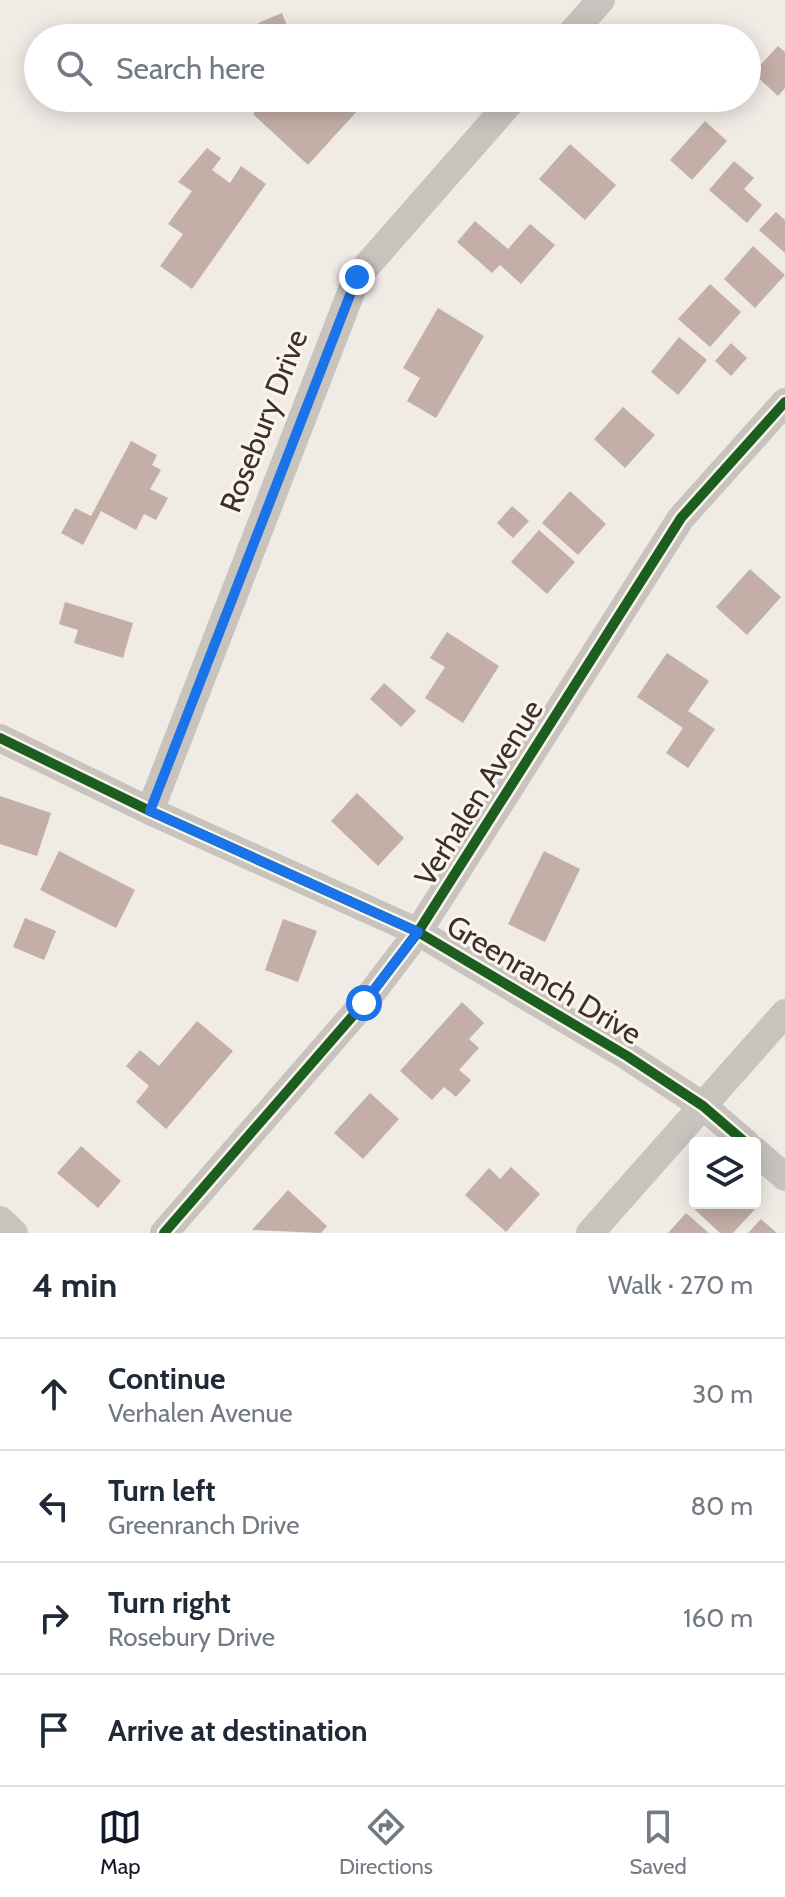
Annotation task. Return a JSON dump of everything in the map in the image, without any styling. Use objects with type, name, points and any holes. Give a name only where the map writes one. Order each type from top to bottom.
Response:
[{"type":"street","points":[[580,24],[601,0]]},
{"type":"street","name":"Rosebury Drive","points":[[150,811],[357,277],[502,112]]},
{"type":"street","name":"Verhalen Avenue","points":[[164,1233],[364,1003],[418,932],[681,518],[785,402]]},
{"type":"street","name":"Greenranch Drive","points":[[0,738],[150,811],[418,932],[703,1106],[739,1137]]},
{"type":"street","points":[[590,1233],[785,1013]]},
{"type":"street","points":[[761,1156],[785,1177]]},
{"type":"street","points":[[0,1220],[14,1233]]},
{"type":"building","points":[[282,13],[286,24],[258,24]]},
{"type":"building","points":[[778,46],[785,52],[785,88],[778,96],[761,80],[761,64]]},
{"type":"building","points":[[255,112],[356,112],[308,165],[253,114]]},
{"type":"building","points":[[705,121],[727,141],[692,180],[670,160]]},
{"type":"building","points":[[570,144],[616,185],[585,220],[539,179]]},
{"type":"building","points":[[207,148],[221,158],[212,170],[230,183],[241,166],[266,184],[192,289],[160,266],[183,234],[168,224],[192,191],[178,182]]},
{"type":"building","points":[[734,161],[754,178],[744,189],[762,205],[747,223],[709,190]]},
{"type":"building","points":[[776,212],[785,220],[785,253],[759,230]]},
{"type":"building","points":[[475,221],[508,249],[530,224],[555,245],[521,284],[500,265],[492,273],[457,242]]},
{"type":"building","points":[[753,246],[785,275],[755,308],[724,279]]},
{"type":"building","points":[[710,284],[741,312],[710,347],[678,319]]},
{"type":"building","points":[[438,308],[484,336],[436,418],[407,401],[420,378],[403,368]]},
{"type":"building","points":[[679,337],[707,360],[678,395],[651,372]]},
{"type":"building","points":[[731,343],[747,358],[731,376],[715,361]]},
{"type":"building","points":[[623,407],[655,435],[625,468],[594,439]]},
{"type":"building","points":[[131,441],[157,455],[152,465],[161,470],[150,489],[168,498],[156,520],[144,514],[136,530],[101,511],[83,545],[61,533],[75,508],[91,516]]},
{"type":"building","points":[[570,491],[606,524],[578,555],[542,523]]},
{"type":"building","points":[[512,506],[529,521],[513,538],[497,523]]},
{"type":"building","points":[[539,530],[575,562],[547,594],[511,562]]},
{"type":"building","points":[[750,569],[781,597],[747,635],[716,607]]},
{"type":"building","points":[[65,602],[133,623],[123,658],[74,643],[78,630],[59,624]]},
{"type":"building","points":[[447,632],[499,666],[463,723],[425,698],[445,667],[430,658]]},
{"type":"building","points":[[667,653],[709,681],[688,711],[715,729],[688,768],[666,753],[683,728],[637,697]]},
{"type":"building","points":[[384,683],[416,711],[401,727],[370,699]]},
{"type":"building","points":[[357,793],[404,838],[378,866],[331,821]]},
{"type":"building","points":[[0,796],[51,813],[37,856],[0,844]]},
{"type":"building","points":[[59,851],[135,890],[116,928],[40,890]]},
{"type":"building","points":[[544,851],[580,869],[545,942],[508,924]]},
{"type":"building","points":[[25,918],[56,931],[44,960],[13,947]]},
{"type":"building","points":[[283,919],[317,931],[298,982],[265,970]]},
{"type":"building","points":[[462,1002],[484,1023],[469,1039],[479,1048],[459,1070],[471,1080],[456,1097],[444,1087],[432,1100],[400,1071]]},
{"type":"building","points":[[197,1021],[233,1051],[166,1129],[136,1102],[149,1086],[126,1066],[140,1050],[159,1066]]},
{"type":"building","points":[[370,1093],[399,1119],[363,1159],[334,1133]]},
{"type":"building","points":[[81,1146],[121,1181],[98,1208],[57,1173]]},
{"type":"building","points":[[511,1167],[540,1194],[506,1232],[465,1195],[489,1168],[500,1179]]},
{"type":"building","points":[[288,1190],[327,1226],[321,1233],[252,1230]]},
{"type":"building","points":[[694,1209],[755,1209],[733,1233],[720,1233]]},
{"type":"building","points":[[686,1213],[709,1233],[668,1233]]},
{"type":"building","points":[[761,1219],[777,1233],[748,1233]]},
{"type":"cycle path","points":[[164,1233],[364,1003],[418,932],[681,518],[785,402]]},
{"type":"cycle path","points":[[0,738],[150,811],[418,932],[627,1056],[703,1106],[739,1137]]},
{"type":"route","points":[[357,277],[150,811],[418,932],[364,1003]]}]
